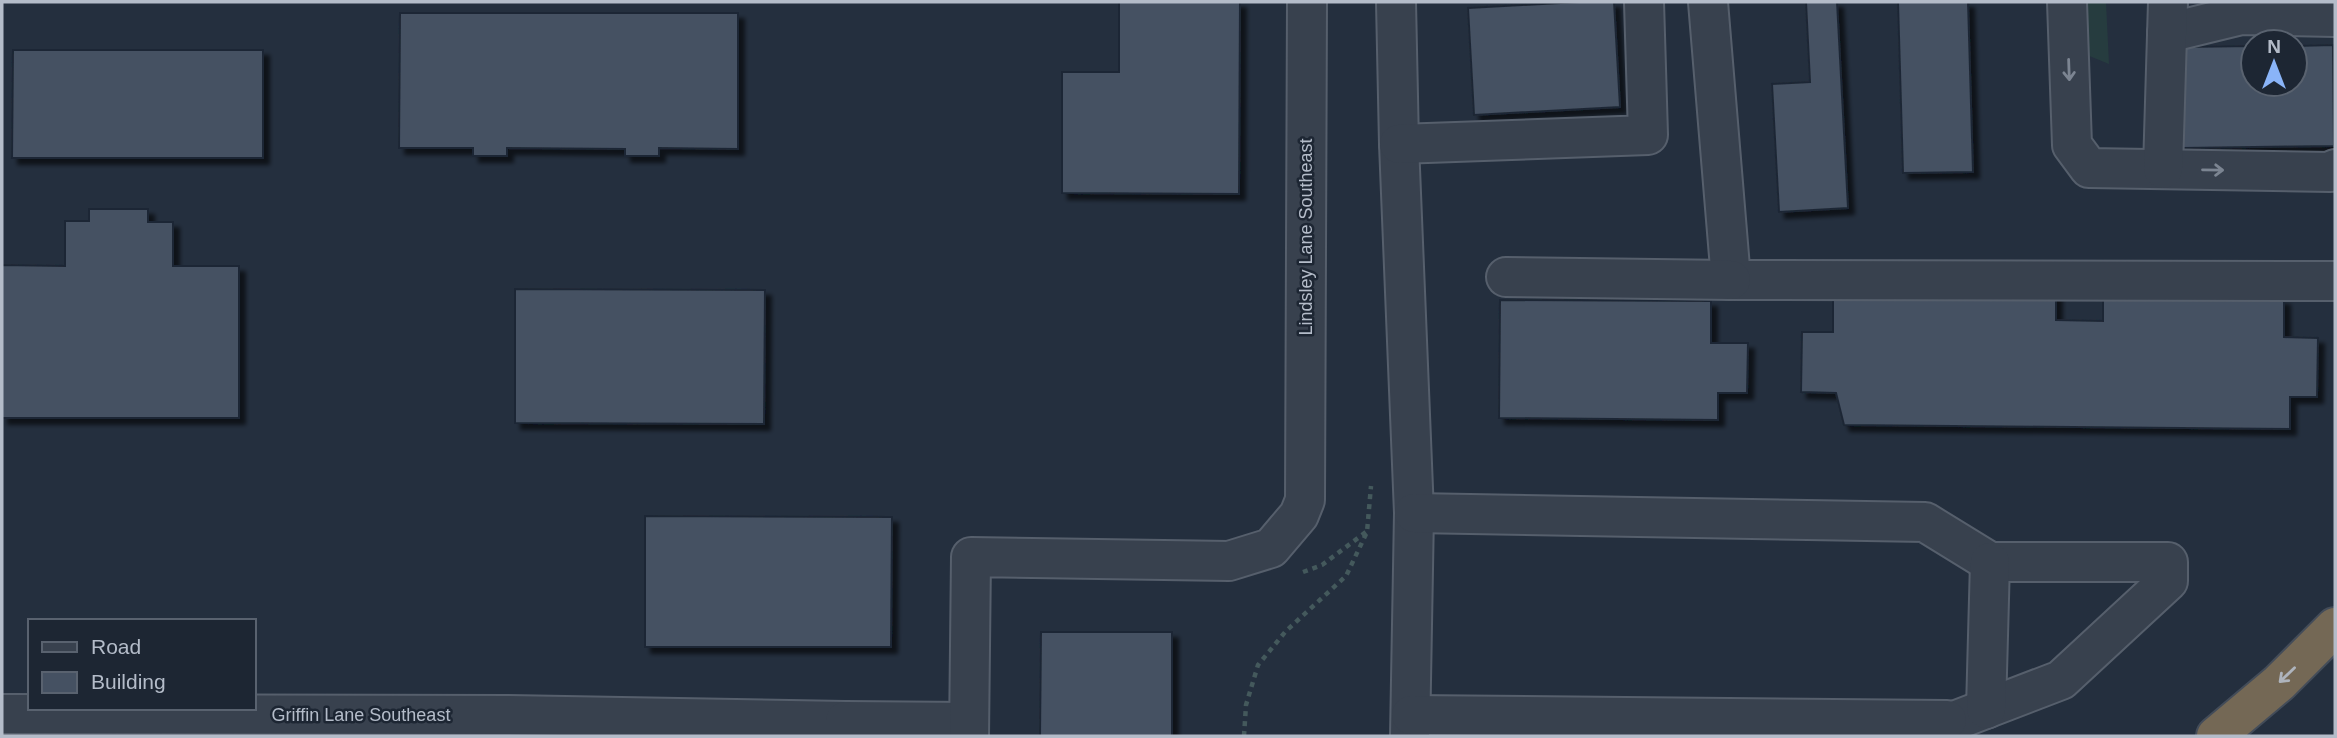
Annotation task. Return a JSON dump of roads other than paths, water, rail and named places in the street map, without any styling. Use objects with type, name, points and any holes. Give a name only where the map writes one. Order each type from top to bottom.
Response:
[{"type":"highway","points":[[2216,736],[2279,683],[2335,627]]},
{"type":"street","name":"Lindsley Lane Southeast","points":[[969,729],[971,557],[1229,561],[1271,548],[1299,515],[1305,500],[1307,2]]},
{"type":"street","points":[[1396,2],[1414,513],[1410,726],[1971,715]]},
{"type":"street","points":[[1399,144],[1648,135],[1644,2]]},
{"type":"street","points":[[1708,2],[1731,280]]},
{"type":"street","points":[[2067,2],[2072,145],[2089,168],[2330,172],[2335,169]]},
{"type":"street","points":[[2163,169],[2168,17],[2241,8],[2335,17]]},
{"type":"street","points":[[1506,277],[2335,281]]},
{"type":"street","points":[[1414,513],[1925,523],[1990,562],[2168,562],[2168,581],[2061,680],[1915,736]]},
{"type":"street","points":[[1971,715],[1990,562]]},
{"type":"street","name":"Griffin Lane Southeast","points":[[2,714],[509,715],[845,729],[969,729]]}]
